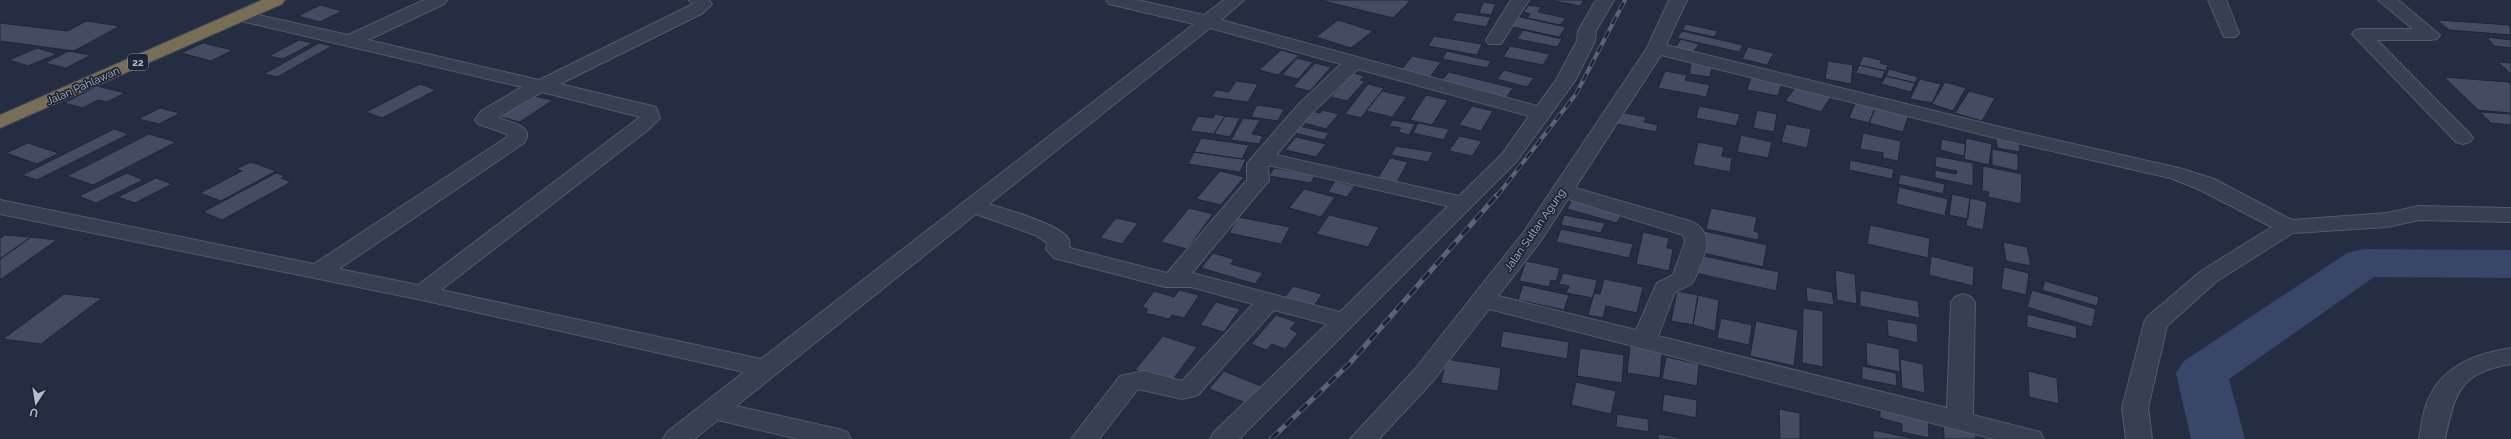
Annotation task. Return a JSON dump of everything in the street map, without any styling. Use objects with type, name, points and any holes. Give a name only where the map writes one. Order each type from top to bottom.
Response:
[{"type":"highway","name":"Jalan Pahlawan","points":[[0,122],[241,16],[269,1]]},
{"type":"street","points":[[351,41],[438,0]]},
{"type":"street","points":[[318,272],[517,139],[517,131],[485,120],[488,116],[542,85],[697,9],[702,4],[698,0]]},
{"type":"street","points":[[1115,0],[1205,21],[1540,112]]},
{"type":"street","points":[[676,439],[763,368],[1205,21],[1235,0]]},
{"type":"street","points":[[1495,40],[1520,0]]},
{"type":"street","points":[[1223,439],[1345,321],[1509,158],[1540,112],[1565,81],[1586,41],[1587,31],[1605,0]]},
{"type":"street","name":"Jalan Sultan Agung","points":[[1363,439],[1424,376],[1532,237],[1656,48],[1678,0]]},
{"type":"street","points":[[2217,0],[2230,32]]},
{"type":"street","points":[[2387,0],[2431,35],[2363,33],[2361,35],[2463,138]]},
{"type":"street","points":[[241,16],[649,110],[650,118],[422,293]]},
{"type":"street","points":[[1656,48],[2008,135],[2176,173],[2206,184],[2288,227]]},
{"type":"street","points":[[1173,281],[1258,181],[1256,169],[1262,158],[1305,109],[1354,62]]},
{"type":"street","points":[[1262,158],[1464,203]]},
{"type":"street","points":[[1563,191],[1685,227],[1694,232],[1696,242],[1683,278],[1665,288],[1644,342]]},
{"type":"street","points":[[971,206],[1042,230],[1059,241],[1057,249],[1062,253],[1173,281],[1191,280],[1345,321]]},
{"type":"street","points":[[0,207],[422,293],[763,368]]},
{"type":"street","points":[[2139,439],[2135,408],[2156,323],[2209,276],[2288,227],[2387,220],[2419,212],[2511,215]]},
{"type":"street","points":[[1484,300],[1644,342],[2032,439]]},
{"type":"street","points":[[1084,439],[1129,382],[1140,379],[1174,389],[1189,389],[1269,301]]},
{"type":"street","points":[[1960,420],[1963,302]]},
{"type":"street","points":[[2432,439],[2441,399],[2460,373],[2490,359],[2511,356]]},
{"type":"street","points":[[712,409],[838,439]]},
{"type":"building","points":[[1319,0],[1407,0],[1410,1],[1393,18]]},
{"type":"building","points":[[1549,0],[1584,0],[1580,6]]},
{"type":"building","points":[[1483,2],[1496,4],[1491,15],[1479,13]]},
{"type":"building","points":[[320,5],[342,11],[320,22],[298,16]]},
{"type":"building","points":[[1529,5],[1541,7],[1538,12],[1566,18],[1560,25],[1527,18],[1530,14],[1523,12]]},
{"type":"building","points":[[1457,12],[1491,17],[1486,27],[1452,21]]},
{"type":"building","points":[[1516,16],[1566,27],[1559,37],[1508,26]]},
{"type":"building","points":[[1338,20],[1373,31],[1351,48],[1316,37]]},
{"type":"building","points":[[2437,20],[2510,25],[2511,35],[2449,30]]},
{"type":"building","points":[[86,21],[120,26],[74,51],[0,41],[0,23],[68,31]]},
{"type":"building","points":[[1686,24],[1718,31],[1714,37],[1682,30]]},
{"type":"building","points":[[1523,30],[1562,39],[1557,47],[1517,39]]},
{"type":"building","points":[[1682,31],[1743,45],[1739,52],[1677,38]]},
{"type":"building","points":[[1434,36],[1482,44],[1477,55],[1428,46]]},
{"type":"building","points":[[2487,37],[2511,40],[2511,48],[2494,46]]},
{"type":"building","points":[[1681,39],[1699,44],[1692,54],[1674,49]]},
{"type":"building","points":[[299,40],[313,43],[283,59],[269,56]]},
{"type":"building","points":[[203,43],[233,50],[211,61],[181,53]]},
{"type":"building","points":[[319,43],[332,46],[277,77],[264,74]]},
{"type":"building","points":[[1510,46],[1550,54],[1543,65],[1503,57]]},
{"type":"building","points":[[1748,47],[1774,53],[1767,65],[1742,59]]},
{"type":"building","points":[[37,48],[57,54],[28,66],[9,60]]},
{"type":"building","points":[[1281,50],[1299,55],[1278,75],[1259,70]]},
{"type":"building","points":[[69,51],[91,55],[66,68],[45,63]]},
{"type":"building","points":[[1447,51],[1491,61],[1487,68],[1442,59]]},
{"type":"building","points":[[1412,56],[1441,62],[1428,80],[1399,73]]},
{"type":"building","points":[[1863,56],[1881,60],[1880,63],[1888,65],[1886,71],[1859,65]]},
{"type":"building","points":[[1297,58],[1313,62],[1298,79],[1282,75]]},
{"type":"building","points":[[1692,59],[1713,63],[1710,77],[1689,74]]},
{"type":"building","points":[[1828,61],[1853,65],[1851,84],[1825,79]]},
{"type":"building","points":[[2498,62],[2511,63],[2511,74]]},
{"type":"building","points":[[1315,63],[1331,67],[1310,91],[1293,87]]},
{"type":"building","points":[[1859,65],[1885,71],[1882,79],[1856,73]]},
{"type":"building","points":[[1889,69],[1918,77],[1915,83],[1886,76]]},
{"type":"building","points":[[1504,70],[1534,78],[1527,87],[1497,79]]},
{"type":"building","points":[[1665,71],[1687,75],[1685,80],[1710,85],[1706,97],[1658,88]]},
{"type":"building","points":[[1449,72],[1513,88],[1505,99],[1440,82]]},
{"type":"building","points":[[1353,73],[1364,76],[1360,80],[1365,81],[1347,101],[1331,97]]},
{"type":"building","points":[[1886,76],[1915,83],[1911,92],[1881,84]]},
{"type":"building","points":[[1751,77],[1782,83],[1778,96],[1747,90]]},
{"type":"building","points":[[2444,77],[2508,82],[2511,85],[2511,113],[2478,110]]},
{"type":"building","points":[[1920,79],[1941,84],[1932,103],[1910,99]]},
{"type":"building","points":[[1236,81],[1258,84],[1248,102],[1211,97],[1216,90],[1229,92]]},
{"type":"building","points":[[1945,82],[1966,88],[1953,111],[1932,104]]},
{"type":"building","points":[[420,84],[436,90],[382,118],[366,112]]},
{"type":"building","points":[[1368,84],[1384,88],[1361,118],[1345,114]]},
{"type":"building","points":[[97,86],[125,93],[107,102],[98,100],[83,108],[64,103]]},
{"type":"building","points":[[1796,87],[1831,97],[1821,112],[1785,101]]},
{"type":"building","points":[[1382,91],[1407,97],[1392,117],[1366,111]]},
{"type":"building","points":[[1969,91],[1995,98],[1982,121],[1955,113]]},
{"type":"building","points":[[1426,95],[1448,100],[1432,125],[1410,120]]},
{"type":"building","points":[[534,96],[553,100],[520,122],[500,117]]},
{"type":"building","points":[[1856,101],[1876,106],[1869,123],[1849,118]]},
{"type":"building","points":[[1257,105],[1284,109],[1278,121],[1251,117]]},
{"type":"building","points":[[1472,106],[1493,111],[1481,131],[1459,125]]},
{"type":"building","points":[[1699,106],[1740,114],[1736,126],[1696,118]]},
{"type":"building","points":[[1876,106],[1909,114],[1903,132],[1869,123]]},
{"type":"building","points":[[160,108],[180,113],[159,124],[138,119]]},
{"type":"building","points":[[1307,110],[1320,113],[1322,110],[1339,114],[1326,129],[1297,121]]},
{"type":"building","points":[[1757,110],[1777,114],[1774,132],[1753,128]]},
{"type":"building","points":[[1620,112],[1646,117],[1644,122],[1658,125],[1656,132],[1616,124]]},
{"type":"building","points":[[2480,112],[2511,114],[2511,125],[2491,123]]},
{"type":"building","points":[[1215,114],[1225,116],[1214,134],[1190,131],[1198,116],[1213,118]]},
{"type":"building","points":[[1225,116],[1240,118],[1230,137],[1214,134]]},
{"type":"building","points":[[1243,118],[1260,120],[1252,134],[1263,136],[1259,144],[1231,140]]},
{"type":"building","points":[[1393,120],[1415,124],[1409,135],[1398,132],[1401,128],[1389,126]]},
{"type":"building","points":[[1418,123],[1449,129],[1444,140],[1413,133]]},
{"type":"building","points":[[1786,124],[1811,129],[1807,148],[1781,142]]},
{"type":"building","points":[[1299,126],[1329,133],[1324,140],[1294,133]]},
{"type":"building","points":[[114,129],[129,134],[37,180],[22,175]]},
{"type":"building","points":[[1863,133],[1901,141],[1898,161],[1883,158],[1883,153],[1860,149]]},
{"type":"building","points":[[149,134],[176,142],[93,185],[67,176]]},
{"type":"building","points":[[1741,135],[1772,142],[1768,158],[1737,152]]},
{"type":"building","points":[[1459,136],[1482,141],[1472,156],[1449,151]]},
{"type":"building","points":[[1296,137],[1326,144],[1316,157],[1285,150]]},
{"type":"building","points":[[1201,138],[1249,145],[1242,159],[1194,152]]},
{"type":"building","points":[[1966,138],[1992,144],[1989,165],[1964,159]]},
{"type":"building","points":[[1996,138],[2019,142],[2020,152],[1997,148]]},
{"type":"building","points":[[1942,139],[1966,144],[1964,156],[1940,150]]},
{"type":"building","points":[[1698,142],[1724,147],[1722,156],[1732,158],[1730,172],[1693,165]]},
{"type":"building","points":[[28,143],[59,153],[37,164],[6,153]]},
{"type":"building","points":[[1396,146],[1433,152],[1428,162],[1391,155]]},
{"type":"building","points":[[1992,149],[2018,154],[2018,171],[1992,165]]},
{"type":"building","points":[[1194,152],[1246,159],[1240,172],[1188,164]]},
{"type":"building","points":[[1936,156],[1973,163],[1973,186],[1935,178],[1935,170],[1956,174],[1957,171],[1935,167]]},
{"type":"building","points":[[1390,158],[1408,162],[1397,182],[1378,178]]},
{"type":"building","points":[[1850,160],[1894,169],[1892,179],[1849,170]]},
{"type":"building","points":[[251,162],[276,171],[221,201],[200,193],[242,171],[236,169]]},
{"type":"building","points":[[1983,166],[2022,174],[2021,204],[1988,197],[1989,192],[1982,191]]},
{"type":"building","points":[[1274,168],[1315,175],[1311,183],[1269,176]]},
{"type":"building","points":[[1220,171],[1244,177],[1221,205],[1196,199]]},
{"type":"building","points":[[127,173],[143,180],[96,203],[79,196]]},
{"type":"building","points":[[276,173],[285,176],[281,178],[291,182],[222,220],[203,212]]},
{"type":"building","points":[[1900,174],[1945,184],[1943,194],[1898,184]]},
{"type":"building","points":[[156,178],[172,184],[135,203],[118,197]]},
{"type":"building","points":[[1335,181],[1355,186],[1347,197],[1328,192]]},
{"type":"building","points":[[1899,187],[1948,199],[1945,216],[1896,204]]},
{"type":"building","points":[[1304,189],[1335,197],[1321,217],[1289,208]]},
{"type":"building","points":[[1952,194],[1970,198],[1968,219],[1949,215]]},
{"type":"building","points":[[1573,198],[1623,212],[1617,223],[1567,209]]},
{"type":"building","points":[[1970,198],[1987,202],[1983,230],[1966,226]]},
{"type":"building","points":[[1189,208],[1213,214],[1187,249],[1161,242]]},
{"type":"building","points":[[1711,208],[1757,217],[1754,231],[1759,233],[1758,240],[1706,229]]},
{"type":"building","points":[[1329,215],[1379,227],[1368,247],[1316,234]]},
{"type":"building","points":[[1564,215],[1605,223],[1601,233],[1561,225]]},
{"type":"building","points":[[1238,217],[1290,227],[1281,244],[1229,233]]},
{"type":"building","points":[[1116,218],[1138,223],[1122,244],[1100,238]]},
{"type":"building","points":[[1870,225],[1930,238],[1928,258],[1867,244]]},
{"type":"building","points":[[1561,229],[1633,244],[1629,258],[1556,242]]},
{"type":"building","points":[[1704,231],[1767,245],[1763,267],[1699,252]]},
{"type":"building","points":[[1643,232],[1669,238],[1667,248],[1673,249],[1669,271],[1636,264]]},
{"type":"building","points":[[5,235],[31,237],[0,259],[0,238]]},
{"type":"building","points":[[31,237],[57,240],[0,280],[0,259]]},
{"type":"building","points":[[2003,242],[2027,247],[2031,266],[2006,261]]},
{"type":"building","points":[[1213,253],[1234,259],[1231,264],[1263,273],[1255,284],[1201,268]]},
{"type":"building","points":[[1699,255],[1779,272],[1776,291],[1695,273]]},
{"type":"building","points":[[1931,256],[1974,267],[1973,286],[1929,275]]},
{"type":"building","points":[[1526,261],[1560,268],[1556,281],[1551,280],[1549,287],[1519,281]]},
{"type":"building","points":[[2004,267],[2029,273],[2026,295],[2001,289]]},
{"type":"building","points":[[1835,270],[1855,274],[1857,304],[1837,300]]},
{"type":"building","points":[[1563,273],[1597,280],[1593,298],[1566,293],[1569,286],[1559,284]]},
{"type":"building","points":[[1604,279],[1643,287],[1637,313],[1606,306],[1603,318],[1588,315],[1594,293],[1600,294]]},
{"type":"building","points":[[2045,281],[2099,297],[2097,306],[2042,290]]},
{"type":"building","points":[[1523,285],[1569,295],[1564,310],[1518,300]]},
{"type":"building","points":[[1293,286],[1322,294],[1312,309],[1283,300]]},
{"type":"building","points":[[1806,287],[1832,292],[1834,305],[1807,301]]},
{"type":"building","points":[[1179,290],[1199,295],[1184,318],[1172,315],[1169,319],[1145,313],[1148,309],[1142,307],[1154,291],[1174,297]]},
{"type":"building","points":[[1860,290],[1918,301],[1920,318],[1860,306]]},
{"type":"building","points":[[2032,290],[2096,309],[2092,327],[2027,307]]},
{"type":"building","points":[[1677,291],[1698,295],[1693,325],[1671,321]]},
{"type":"building","points":[[64,294],[102,298],[41,344],[3,339]]},
{"type":"building","points":[[1698,295],[1719,300],[1715,331],[1693,325]]},
{"type":"building","points":[[1216,302],[1240,309],[1224,332],[1200,325]]},
{"type":"building","points":[[1803,308],[1823,311],[1823,367],[1802,363]]},
{"type":"building","points":[[2027,314],[2076,326],[2077,339],[2027,327]]},
{"type":"building","points":[[1276,315],[1296,322],[1290,329],[1298,333],[1285,349],[1272,344],[1266,350],[1251,344]]},
{"type":"building","points":[[1721,318],[1752,325],[1749,345],[1717,338]]},
{"type":"building","points":[[1887,319],[1917,324],[1918,343],[1888,336]]},
{"type":"building","points":[[1756,321],[1798,330],[1794,366],[1750,356]]},
{"type":"building","points":[[1503,331],[1569,342],[1567,359],[1500,347]]},
{"type":"building","points":[[1163,336],[1197,347],[1171,382],[1135,370]]},
{"type":"building","points":[[1866,342],[1899,349],[1900,372],[1867,365]]},
{"type":"building","points":[[1630,346],[1662,352],[1660,378],[1627,373]]},
{"type":"building","points":[[1580,348],[1624,355],[1622,383],[1577,376]]},
{"type":"building","points":[[1666,357],[1699,364],[1697,386],[1662,379]]},
{"type":"building","points":[[1446,359],[1501,368],[1498,391],[1441,383]]},
{"type":"building","points":[[1900,359],[1923,364],[1925,393],[1902,388]]},
{"type":"building","points":[[1862,366],[1896,373],[1897,386],[1862,379]]},
{"type":"building","points":[[1224,371],[1263,387],[1249,404],[1209,389]]},
{"type":"building","points":[[2028,371],[2057,378],[2059,404],[2029,397]]},
{"type":"building","points":[[1576,382],[1616,391],[1611,414],[1571,405]]},
{"type":"building","points":[[1664,394],[1697,400],[1696,418],[1662,411]]},
{"type":"building","points":[[1880,405],[1928,419],[1929,438],[1902,432],[1902,424],[1880,418]]},
{"type":"building","points":[[1779,409],[1800,413],[1800,439],[1780,439]]},
{"type":"building","points":[[1617,414],[1648,419],[1649,432],[1616,427]]},
{"type":"building","points":[[1943,424],[1975,431],[1976,439],[1944,439]]},
{"type":"building","points":[[1873,430],[1916,439],[1873,439]]},
{"type":"building","points":[[1658,434],[1682,438],[1682,439],[1658,439]]},
{"type":"waterway","points":[[2218,439],[2202,373],[2364,263],[2511,264]]},
{"type":"railway","points":[[1497,196],[1576,94],[1625,0]]},
{"type":"railway","points":[[1271,439],[1350,363],[1497,195]]}]
